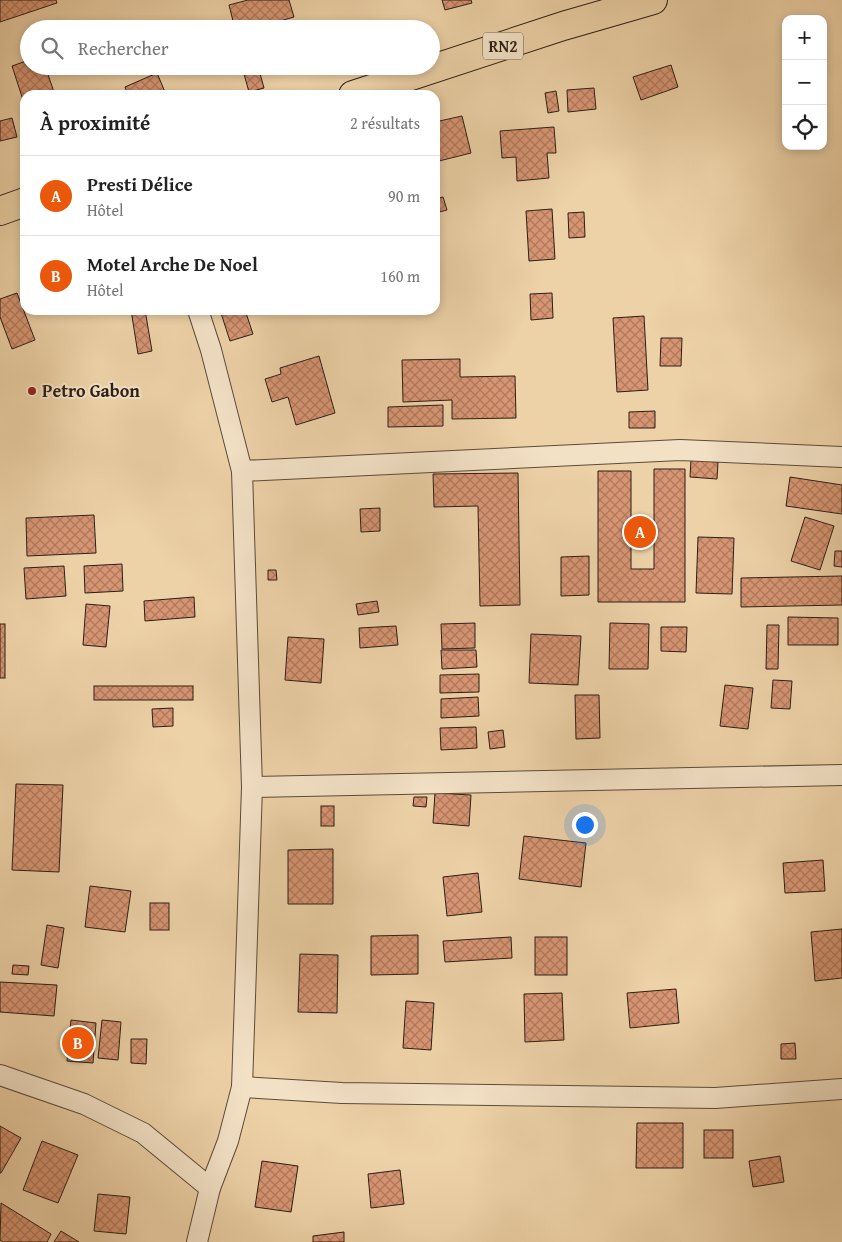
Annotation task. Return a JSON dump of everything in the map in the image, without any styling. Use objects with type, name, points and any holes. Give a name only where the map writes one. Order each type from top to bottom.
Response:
[{"type":"highway","name":"RN2","points":[[440,66],[563,26],[653,0]]},
{"type":"highway","name":"RN2","points":[[368,90],[414,75]]},
{"type":"highway","points":[[0,210],[20,204]]},
{"type":"street","points":[[197,1242],[210,1188],[228,1141],[242,1087],[252,787],[242,471],[211,350],[200,315]]},
{"type":"street","points":[[242,471],[680,450],[842,457]]},
{"type":"street","points":[[252,787],[842,775]]},
{"type":"street","points":[[0,1075],[84,1104],[143,1133],[210,1188]]},
{"type":"street","points":[[242,1087],[342,1093],[715,1098],[842,1089]]},
{"type":"building","points":[[0,0],[56,0],[57,3],[0,22]]},
{"type":"building","points":[[248,0],[289,0],[294,17],[284,20],[233,20],[229,5]]},
{"type":"building","points":[[442,0],[471,0],[472,3],[445,10]]},
{"type":"building","points":[[20,63],[20,75],[48,75],[53,90],[20,91],[12,66]]},
{"type":"building","points":[[671,65],[678,87],[641,100],[633,77]]},
{"type":"building","points":[[152,75],[158,75],[164,90],[126,90],[125,87]]},
{"type":"building","points":[[244,75],[260,75],[264,88],[248,90]]},
{"type":"building","points":[[594,88],[596,109],[568,112],[567,90]]},
{"type":"building","points":[[556,91],[559,111],[548,113],[545,93]]},
{"type":"building","points":[[462,116],[471,153],[440,161],[440,121]]},
{"type":"building","points":[[12,118],[17,137],[0,141],[0,121]]},
{"type":"building","points":[[554,127],[556,153],[547,153],[549,178],[517,181],[516,157],[502,158],[500,131]]},
{"type":"building","points":[[443,197],[447,210],[440,212],[440,198]]},
{"type":"building","points":[[552,209],[555,259],[529,261],[526,211]]},
{"type":"building","points":[[584,212],[585,237],[569,238],[568,213]]},
{"type":"building","points":[[17,293],[20,301],[20,315],[25,315],[35,340],[12,349],[0,317],[0,299]]},
{"type":"building","points":[[552,293],[553,318],[531,320],[530,294]]},
{"type":"building","points":[[132,315],[146,315],[152,351],[138,354]]},
{"type":"building","points":[[222,315],[247,315],[253,334],[230,341]]},
{"type":"building","points":[[644,316],[648,390],[617,392],[613,318]]},
{"type":"building","points":[[661,338],[682,338],[681,366],[660,366]]},
{"type":"building","points":[[319,356],[335,413],[296,425],[288,397],[272,402],[265,379],[281,374],[280,368]]},
{"type":"building","points":[[460,359],[460,377],[515,376],[516,418],[452,419],[452,400],[403,402],[402,360]]},
{"type":"building","points":[[443,405],[443,426],[388,427],[388,407]]},
{"type":"building","points":[[655,411],[655,428],[629,428],[629,412]]},
{"type":"building","points":[[691,460],[718,462],[717,479],[690,477]]},
{"type":"building","points":[[654,469],[685,469],[685,602],[598,602],[598,471],[631,471],[631,569],[654,569]]},
{"type":"building","points":[[518,473],[520,605],[480,606],[478,506],[434,507],[433,474]]},
{"type":"building","points":[[790,477],[842,485],[842,514],[786,506]]},
{"type":"building","points":[[380,508],[380,531],[361,532],[360,509]]},
{"type":"building","points":[[94,515],[96,553],[27,556],[26,518]]},
{"type":"building","points":[[805,517],[834,526],[820,570],[791,561]]},
{"type":"building","points":[[698,537],[734,538],[732,594],[696,593]]},
{"type":"building","points":[[835,551],[842,551],[842,567],[834,566]]},
{"type":"building","points":[[589,556],[589,595],[561,596],[561,557]]},
{"type":"building","points":[[122,564],[123,591],[85,593],[84,566]]},
{"type":"building","points":[[64,566],[66,596],[26,599],[24,568]]},
{"type":"building","points":[[268,570],[276,570],[277,580],[268,580]]},
{"type":"building","points":[[842,576],[842,605],[741,607],[741,578]]},
{"type":"building","points":[[194,597],[195,617],[145,621],[144,601]]},
{"type":"building","points":[[377,601],[379,612],[358,615],[356,604]]},
{"type":"building","points":[[86,604],[110,606],[106,647],[83,645]]},
{"type":"building","points":[[788,617],[838,618],[838,645],[788,645]]},
{"type":"building","points":[[475,623],[475,648],[442,649],[441,624]]},
{"type":"building","points":[[610,623],[649,624],[648,669],[609,669]]},
{"type":"building","points":[[0,624],[5,624],[5,678],[0,678]]},
{"type":"building","points":[[767,625],[779,625],[778,669],[766,669]]},
{"type":"building","points":[[396,626],[398,645],[360,648],[359,628]]},
{"type":"building","points":[[661,627],[687,627],[686,652],[661,651]]},
{"type":"building","points":[[531,634],[581,636],[578,685],[529,683]]},
{"type":"building","points":[[288,637],[324,639],[321,683],[285,680]]},
{"type":"building","points":[[441,650],[476,650],[477,667],[442,669]]},
{"type":"building","points":[[479,674],[479,692],[440,693],[440,675]]},
{"type":"building","points":[[773,680],[792,681],[790,709],[771,708]]},
{"type":"building","points":[[725,685],[753,688],[748,729],[720,726]]},
{"type":"building","points":[[94,686],[193,686],[193,700],[94,700]]},
{"type":"building","points":[[575,695],[599,695],[600,738],[576,739]]},
{"type":"building","points":[[478,697],[479,716],[441,718],[441,699]]},
{"type":"building","points":[[173,708],[173,726],[153,727],[152,709]]},
{"type":"building","points":[[476,727],[477,748],[441,750],[440,728]]},
{"type":"building","points":[[503,730],[505,747],[490,749],[488,732]]},
{"type":"building","points":[[16,784],[63,785],[59,872],[12,870]]},
{"type":"building","points":[[435,793],[471,795],[469,826],[433,823]]},
{"type":"building","points":[[414,797],[427,797],[426,807],[413,806]]},
{"type":"building","points":[[321,806],[334,806],[334,826],[321,826]]},
{"type":"building","points":[[524,836],[586,843],[581,887],[519,879]]},
{"type":"building","points":[[333,849],[333,904],[288,904],[288,850]]},
{"type":"building","points":[[823,860],[825,891],[785,893],[783,863]]},
{"type":"building","points":[[478,873],[482,912],[447,916],[443,877]]},
{"type":"building","points":[[90,886],[131,891],[125,932],[85,927]]},
{"type":"building","points":[[150,903],[169,903],[169,930],[150,930]]},
{"type":"building","points":[[47,925],[64,928],[58,968],[41,965]]},
{"type":"building","points":[[842,929],[842,978],[815,981],[811,932]]},
{"type":"building","points":[[418,935],[418,974],[371,975],[371,936]]},
{"type":"building","points":[[511,937],[512,958],[445,962],[443,941]]},
{"type":"building","points":[[535,937],[567,937],[567,975],[535,975]]},
{"type":"building","points":[[300,954],[338,955],[337,1013],[298,1012]]},
{"type":"building","points":[[13,965],[29,966],[28,975],[12,974]]},
{"type":"building","points":[[0,982],[57,985],[54,1016],[0,1012]]},
{"type":"building","points":[[676,989],[679,1023],[630,1028],[627,993]]},
{"type":"building","points":[[562,993],[564,1040],[525,1042],[524,994]]},
{"type":"building","points":[[406,1001],[434,1003],[431,1050],[403,1048]]},
{"type":"building","points":[[71,1020],[96,1023],[93,1063],[67,1061]]},
{"type":"building","points":[[102,1020],[121,1022],[118,1060],[98,1058]]},
{"type":"building","points":[[131,1039],[147,1039],[146,1064],[131,1063]]},
{"type":"building","points":[[795,1043],[796,1059],[781,1059],[781,1044]]},
{"type":"building","points":[[637,1123],[683,1123],[683,1168],[636,1168]]},
{"type":"building","points":[[0,1126],[21,1138],[1,1173],[0,1173]]},
{"type":"building","points":[[704,1130],[733,1130],[733,1158],[704,1158]]},
{"type":"building","points":[[42,1141],[78,1155],[58,1203],[23,1190]]},
{"type":"building","points":[[780,1156],[784,1182],[753,1187],[749,1161]]},
{"type":"building","points":[[262,1161],[298,1166],[291,1212],[255,1207]]},
{"type":"building","points":[[400,1170],[404,1204],[371,1208],[368,1174]]},
{"type":"building","points":[[98,1194],[130,1197],[126,1234],[94,1231]]},
{"type":"building","points":[[1,1203],[51,1234],[47,1242],[3,1242],[0,1240]]},
{"type":"building","points":[[61,1231],[79,1242],[54,1242]]},
{"type":"building","points":[[344,1232],[344,1242],[313,1242],[313,1236]]},
{"type":"place","name":"Petro Gabon","points":[[32,391]]},
{"type":"place","name":"Presti Délice","points":[[640,532]]},
{"type":"place","name":"Motel Arche De Noel","points":[[78,1043]]}]
